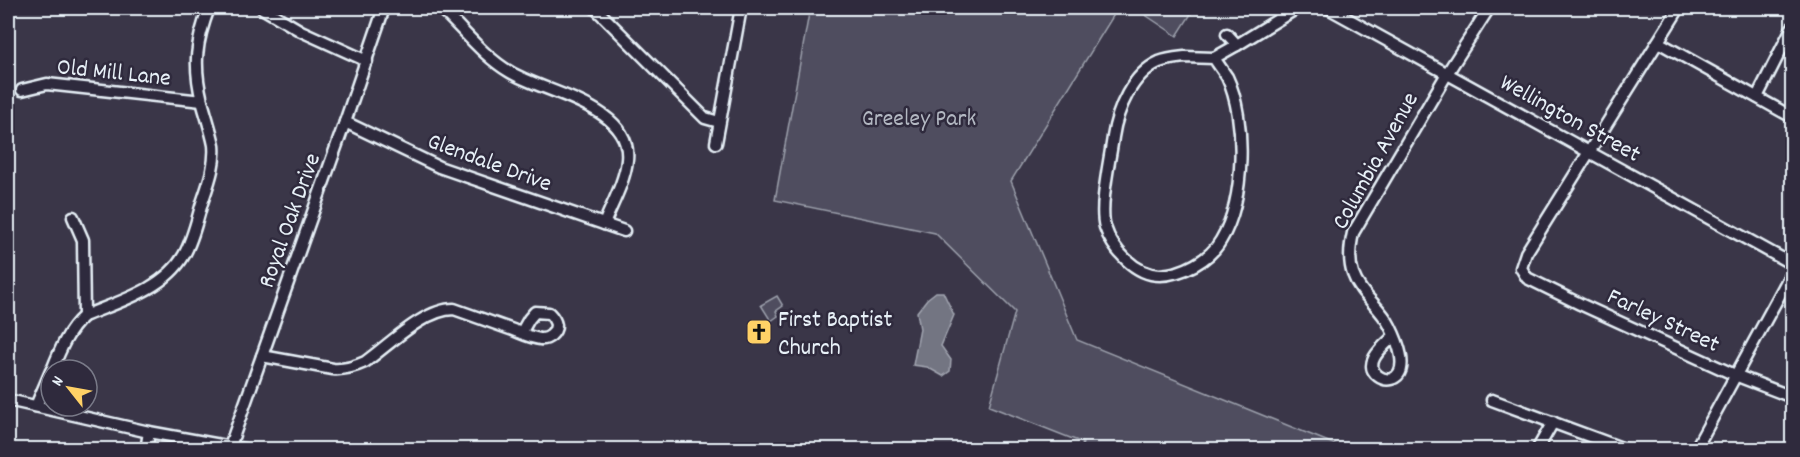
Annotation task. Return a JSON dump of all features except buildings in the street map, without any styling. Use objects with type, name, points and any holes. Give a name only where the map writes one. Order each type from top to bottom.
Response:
[{"type":"street","points":[[58,358],[71,331],[84,316],[160,281],[177,266],[183,256],[209,181],[214,159],[210,125],[202,101],[196,55],[209,8]]},
{"type":"street","points":[[262,8],[301,31],[367,61]]},
{"type":"street","name":"Royal Oak Drive","points":[[230,446],[384,8]]},
{"type":"street","points":[[440,8],[491,58],[509,72],[582,103],[602,114],[618,129],[627,150],[627,161],[604,224]]},
{"type":"street","points":[[595,8],[705,118],[719,122]]},
{"type":"street","points":[[716,142],[741,8]]},
{"type":"street","points":[[1214,58],[1227,77],[1240,132],[1240,167],[1236,200],[1221,241],[1208,256],[1192,268],[1160,275],[1138,268],[1122,256],[1105,227],[1103,209],[1115,122],[1124,100],[1138,77],[1158,63],[1185,57],[1214,58],[1297,8]]},
{"type":"street","name":"Wellington Street","points":[[1328,8],[1448,72],[1589,153],[1792,264]]},
{"type":"street","name":"Columbia Avenue","points":[[1394,336],[1390,325],[1359,287],[1353,275],[1351,244],[1358,222],[1489,8]]},
{"type":"street","points":[[1589,153],[1679,8]]},
{"type":"street","points":[[1757,97],[1792,27]]},
{"type":"street","points":[[1227,34],[1237,45]]},
{"type":"street","points":[[1658,42],[1792,117]]},
{"type":"street","name":"Old Mill Lane","points":[[22,90],[47,84],[202,101]]},
{"type":"street","name":"Glendale Drive","points":[[345,122],[439,167],[624,231]]},
{"type":"street","name":"Farley Street","points":[[1589,153],[1526,252],[1521,262],[1522,273],[1551,290],[1735,375],[1792,397]]},
{"type":"street","points":[[73,217],[83,240],[84,316]]},
{"type":"street","points":[[1695,450],[1792,272]]},
{"type":"street","points":[[262,356],[333,369],[356,367],[365,363],[422,320],[443,309],[454,309],[521,333]]},
{"type":"street","points":[[36,405],[39,398]]},
{"type":"street","points":[[8,400],[149,432],[248,450]]},
{"type":"street","points":[[1492,400],[1627,450]]},
{"type":"street","points":[[1537,450],[1552,422]]},
{"type":"street","points":[[146,450],[149,432]]},
{"type":"green space","name":"Greeley Park","points":[[810,8],[1118,8],[1011,181],[1077,340],[1346,449],[1081,449],[1083,443],[989,406],[1015,312],[935,233],[775,200]]},
{"type":"green space","points":[[1135,8],[1182,8],[1191,14],[1177,36]]},
{"type":"green space","points":[[777,296],[783,306],[776,311],[778,316],[771,321],[761,305]]},
{"type":"water","points":[[936,292],[943,292],[954,315],[941,346],[951,360],[950,371],[943,376],[927,367],[913,365],[920,329],[917,312]]},
{"type":"place","name":"First Baptist Church","points":[[759,332]]}]
